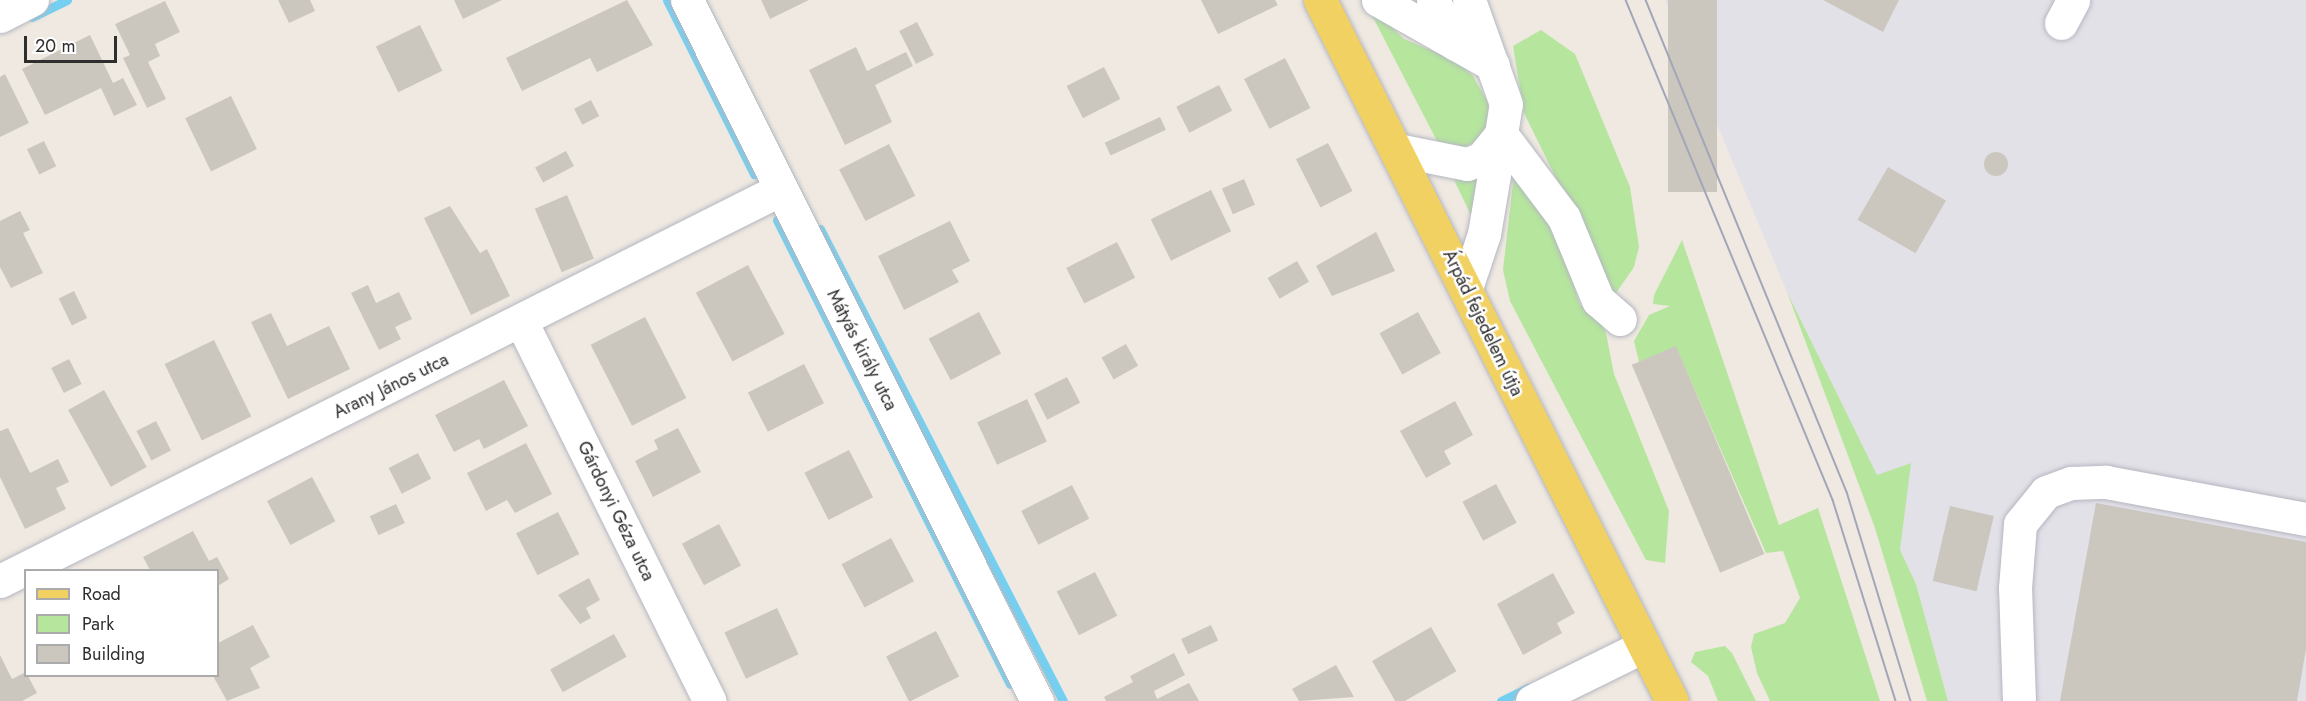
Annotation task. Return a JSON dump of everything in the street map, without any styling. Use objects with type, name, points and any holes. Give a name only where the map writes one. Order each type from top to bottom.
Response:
[{"type":"main road","name":"Árpád fejedelem útja","points":[[1320,0],[1672,701]]},
{"type":"street","points":[[0,16],[32,0]]},
{"type":"street","name":"Mátyás király utca","points":[[687,0],[1037,701]]},
{"type":"street","points":[[1378,0],[1419,8],[1455,44],[1492,65]]},
{"type":"street","points":[[1466,288],[1484,234],[1506,104],[1469,0]]},
{"type":"street","points":[[1397,150],[1467,164],[1481,159],[1501,134]]},
{"type":"street","points":[[1501,134],[1564,218],[1598,300],[1620,319]]},
{"type":"street","name":"Arany János utca","points":[[0,581],[781,189]]},
{"type":"street","name":"Gárdonyi Géza utca","points":[[521,321],[710,701]]},
{"type":"street","points":[[2019,701],[2015,588],[2020,524],[2046,492],[2071,483],[2106,483],[2306,519]]},
{"type":"street","points":[[1532,701],[1644,646]]},
{"type":"shaded area","points":[[1665,0],[2306,0],[2306,701],[1948,701],[1916,584],[1900,550],[1910,463],[1877,476],[1787,292]]},
{"type":"green space","points":[[1364,0],[1404,39],[1454,60],[1473,76],[1488,103],[1490,121],[1477,141],[1464,147],[1437,141]]},
{"type":"green space","points":[[1541,30],[1575,54],[1630,187],[1639,247],[1634,267],[1614,296],[1524,113],[1513,46]]},
{"type":"green space","points":[[1484,172],[1480,234],[1454,180]]},
{"type":"green space","points":[[1514,174],[1550,210],[1580,305],[1596,313],[1606,333],[1614,374],[1669,511],[1665,563],[1646,560],[1510,301],[1503,270]]},
{"type":"green space","points":[[1682,240],[1779,525],[1818,508],[1880,701],[1770,701],[1757,673],[1751,647],[1754,634],[1785,623],[1800,598],[1783,551],[1766,553],[1676,347],[1639,362],[1634,341],[1649,315],[1670,306],[1653,304],[1654,295]]},
{"type":"green space","points":[[1787,292],[1877,475],[1911,463],[1900,550],[1916,584],[1948,701],[1927,701],[1875,528]]},
{"type":"green space","points":[[1725,646],[1732,653],[1756,701],[1718,701],[1708,676],[1691,662],[1695,652]]},
{"type":"building","points":[[278,0],[310,0],[315,11],[289,23]]},
{"type":"building","points":[[454,0],[502,0],[463,19]]},
{"type":"building","points":[[627,0],[653,45],[597,72],[590,58],[522,91],[506,58]]},
{"type":"building","points":[[761,0],[809,0],[770,19]]},
{"type":"building","points":[[1201,0],[1275,0],[1278,5],[1218,34]]},
{"type":"building","points":[[1668,0],[1717,0],[1717,192],[1668,192]]},
{"type":"building","points":[[1823,0],[1899,0],[1883,32]]},
{"type":"building","points":[[165,1],[180,32],[155,44],[160,56],[148,62],[166,99],[147,108],[123,58],[130,55],[115,24]]},
{"type":"building","points":[[917,22],[934,55],[916,64],[899,31]]},
{"type":"building","points":[[420,25],[442,71],[398,92],[376,46]]},
{"type":"building","points":[[90,35],[113,83],[123,78],[137,105],[114,116],[101,88],[45,115],[22,69]]},
{"type":"building","points":[[856,47],[867,71],[906,52],[913,66],[875,85],[892,122],[845,145],[809,70]]},
{"type":"building","points":[[1285,58],[1310,108],[1269,129],[1244,79]]},
{"type":"building","points":[[1104,67],[1120,99],[1083,118],[1067,86]]},
{"type":"building","points":[[5,74],[29,123],[0,137],[0,77]]},
{"type":"building","points":[[1219,85],[1232,111],[1189,133],[1176,107]]},
{"type":"building","points":[[231,96],[257,149],[211,171],[185,118]]},
{"type":"building","points":[[591,100],[599,116],[582,125],[574,109]]},
{"type":"building","points":[[1160,117],[1166,130],[1111,155],[1105,143]]},
{"type":"building","points":[[44,141],[56,166],[39,174],[27,149]]},
{"type":"building","points":[[1328,143],[1353,191],[1320,207],[1296,159]]},
{"type":"building","points":[[889,144],[915,196],[865,221],[839,169]]},
{"type":"building","points":[[566,151],[574,166],[543,182],[535,167]]},
{"type":"building","points":[[1996,152],[2001,153],[2007,159],[2007,169],[2001,175],[1996,176],[1991,175],[1985,169],[1984,164],[1985,159],[1991,153]]},
{"type":"building","points":[[1888,167],[1946,200],[1916,253],[1858,220]]},
{"type":"building","points":[[1244,179],[1255,205],[1233,214],[1222,188]]},
{"type":"building","points":[[1211,190],[1231,231],[1171,261],[1151,219]]},
{"type":"building","points":[[567,195],[594,259],[562,272],[535,209]]},
{"type":"building","points":[[450,206],[480,253],[487,249],[510,296],[471,315],[424,218]]},
{"type":"building","points":[[20,211],[30,230],[23,233],[43,273],[11,288],[0,267],[0,221]]},
{"type":"building","points":[[950,221],[970,261],[952,270],[959,282],[904,310],[878,256]]},
{"type":"building","points":[[1376,232],[1395,271],[1332,296],[1316,266]]},
{"type":"building","points":[[1117,242],[1135,278],[1084,304],[1066,268]]},
{"type":"building","points":[[1297,261],[1309,282],[1280,299],[1268,278]]},
{"type":"building","points":[[748,265],[785,334],[733,362],[696,293]]},
{"type":"building","points":[[368,285],[376,303],[399,292],[412,319],[395,327],[401,339],[379,350],[351,293]]},
{"type":"building","points":[[74,291],[87,318],[72,325],[59,298]]},
{"type":"building","points":[[979,312],[1001,353],[951,380],[929,339]]},
{"type":"building","points":[[1418,312],[1441,353],[1402,374],[1380,333]]},
{"type":"building","points":[[271,313],[287,346],[329,326],[350,369],[288,399],[251,322]]},
{"type":"building","points":[[645,317],[686,398],[632,426],[591,345]]},
{"type":"building","points":[[214,340],[251,416],[202,441],[165,364]]},
{"type":"building","points":[[1126,344],[1138,366],[1114,379],[1102,358]]},
{"type":"building","points":[[1676,346],[1764,554],[1720,573],[1632,365]]},
{"type":"building","points":[[69,359],[82,384],[64,393],[51,368]]},
{"type":"building","points":[[804,364],[824,403],[768,432],[748,393]]},
{"type":"building","points":[[1067,377],[1080,403],[1047,420],[1034,394]]},
{"type":"building","points":[[504,380],[528,426],[484,449],[479,439],[454,452],[435,415]]},
{"type":"building","points":[[104,390],[147,467],[111,487],[68,410]]},
{"type":"building","points":[[1027,399],[1047,442],[997,465],[977,422]]},
{"type":"building","points":[[1455,401],[1473,435],[1444,451],[1451,464],[1426,478],[1400,431]]},
{"type":"building","points":[[156,421],[171,450],[151,460],[136,431]]},
{"type":"building","points":[[8,428],[30,473],[58,459],[69,482],[56,488],[66,509],[25,529],[0,477],[0,431]]},
{"type":"building","points":[[678,428],[701,472],[653,497],[635,461],[658,449],[654,440]]},
{"type":"building","points":[[526,443],[552,494],[515,513],[507,500],[486,511],[467,473]]},
{"type":"building","points":[[849,450],[873,497],[829,520],[804,473]]},
{"type":"building","points":[[418,453],[431,479],[402,494],[389,468]]},
{"type":"building","points":[[312,477],[335,521],[290,545],[267,501]]},
{"type":"building","points":[[1496,484],[1517,523],[1483,541],[1462,502]]},
{"type":"building","points":[[1072,485],[1089,519],[1038,545],[1021,511]]},
{"type":"building","points":[[2096,503],[2306,542],[2306,649],[2297,701],[2060,701]]},
{"type":"building","points":[[396,504],[405,523],[379,535],[370,516]]},
{"type":"building","points":[[1950,506],[1994,516],[1977,591],[1933,581]]},
{"type":"building","points":[[558,512],[579,554],[537,575],[516,533]]},
{"type":"building","points":[[719,524],[741,565],[704,585],[682,544]]},
{"type":"building","points":[[193,531],[209,561],[217,557],[229,579],[219,585],[219,569],[149,569],[143,557]]},
{"type":"building","points":[[891,538],[914,581],[865,608],[842,564]]},
{"type":"building","points":[[1095,572],[1117,616],[1079,635],[1057,592]]},
{"type":"building","points":[[1553,573],[1575,613],[1557,623],[1562,633],[1523,655],[1497,604]]},
{"type":"building","points":[[589,578],[600,600],[586,608],[591,618],[580,624],[558,595]]},
{"type":"building","points":[[777,608],[799,654],[746,679],[724,633]]},
{"type":"building","points":[[253,625],[270,657],[250,668],[260,688],[227,701],[214,677],[219,677],[219,642]]},
{"type":"building","points":[[1211,625],[1218,640],[1188,654],[1181,639]]},
{"type":"building","points":[[1431,627],[1456,671],[1405,701],[1395,701],[1372,661]]},
{"type":"building","points":[[936,631],[959,676],[909,701],[886,656]]},
{"type":"building","points":[[614,634],[627,657],[563,692],[550,669]]},
{"type":"building","points":[[1174,653],[1185,675],[1154,691],[1157,699],[1189,683],[1199,701],[1106,701],[1104,697],[1133,682],[1130,676]]},
{"type":"building","points":[[0,655],[12,679],[24,673],[24,677],[29,677],[37,693],[22,701],[0,701]]},
{"type":"building","points":[[1336,665],[1354,697],[1299,701],[1292,689]]},
{"type":"waterway","points":[[32,17],[67,0]]},
{"type":"waterway","points":[[667,0],[754,174]]},
{"type":"waterway","points":[[777,220],[1010,684]]},
{"type":"waterway","points":[[820,229],[1063,701]]},
{"type":"waterway","points":[[1501,701],[1528,688]]},
{"type":"tram line","points":[[1626,0],[1833,500],[1896,701]]},
{"type":"tram line","points":[[1646,0],[1847,492],[1911,701]]}]
